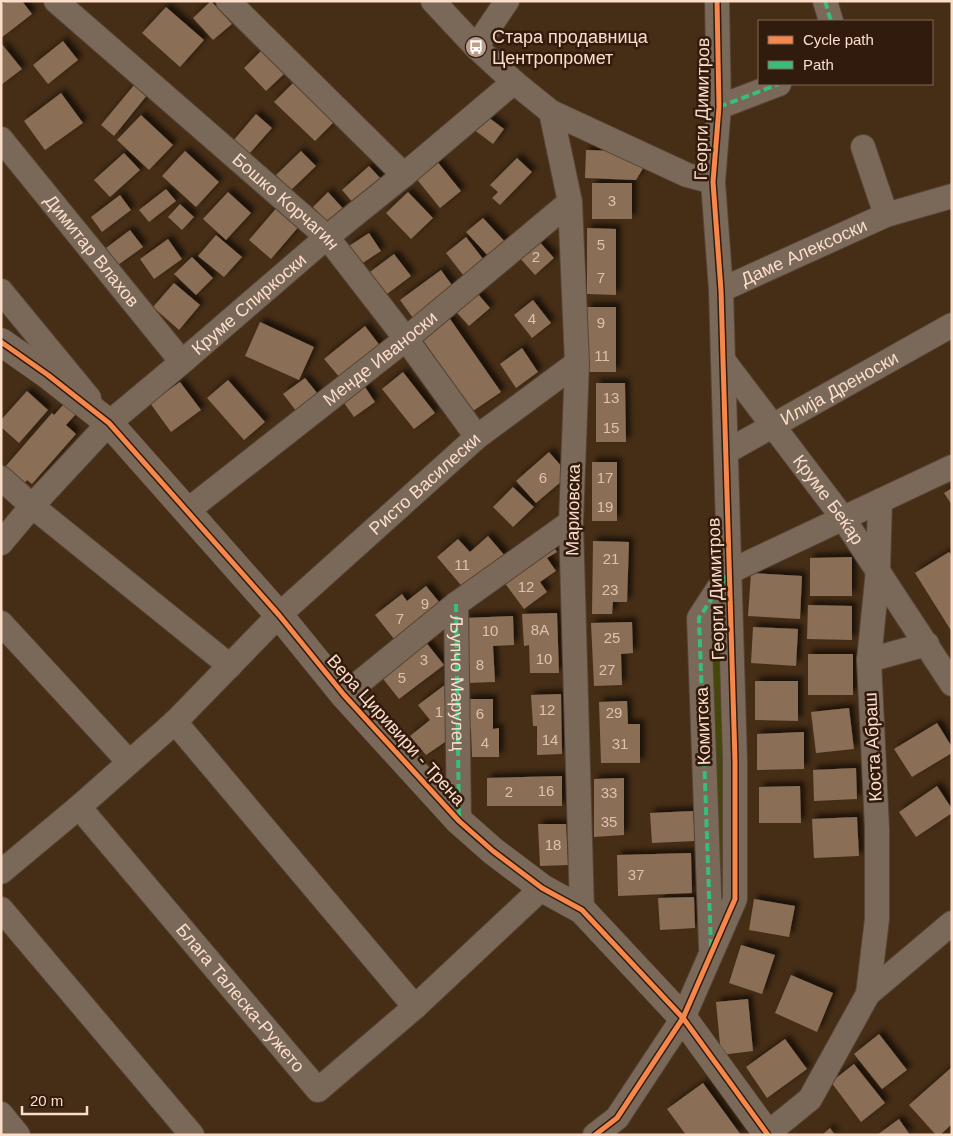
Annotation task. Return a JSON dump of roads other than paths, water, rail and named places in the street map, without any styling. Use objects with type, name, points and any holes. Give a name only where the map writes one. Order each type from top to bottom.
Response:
[{"type":"street","name":"Бошко Корчагин","points":[[56,1],[327,237],[406,339],[477,437]]},
{"type":"street","points":[[228,1],[404,175]]},
{"type":"street","points":[[433,1],[476,47],[514,82],[551,112],[687,175],[713,182]]},
{"type":"street","points":[[476,47],[507,1]]},
{"type":"street","name":"Георги Димитров","points":[[595,1135],[618,1118],[683,1018],[735,899],[736,761],[721,290],[713,182],[719,108],[717,1]]},
{"type":"street","points":[[825,1],[831,20]]},
{"type":"street","name":"Круме Спиркоски","points":[[1,544],[32,506],[109,423],[327,237],[514,82]]},
{"type":"street","points":[[719,108],[776,85]]},
{"type":"street","name":"Мариовска","points":[[551,112],[570,202],[577,363],[571,522],[582,910]]},
{"type":"street","name":"Димитар Влахов","points":[[1,138],[182,362]]},
{"type":"street","name":"Даме Алексоски","points":[[863,148],[886,215]]},
{"type":"street","name":"Даме Алексоски","points":[[721,290],[886,215],[952,196]]},
{"type":"street","name":"Менде Иваноски","points":[[187,511],[406,339],[570,202]]},
{"type":"street","points":[[1,291],[109,423]]},
{"type":"street","name":"Илија Дреноски","points":[[726,452],[952,325]]},
{"type":"street","name":"Вера Циривири - Трена","points":[[1,342],[48,375],[109,423],[279,615],[344,695],[459,821],[493,851],[542,888],[582,910],[683,1018],[767,1134]]},
{"type":"street","name":"Круме Беќар","points":[[723,360],[844,518],[952,684]]},
{"type":"street","name":"Ристо Василески","points":[[279,615],[477,437],[577,363]]},
{"type":"street","points":[[729,572],[952,467]]},
{"type":"street","points":[[1,478],[32,506],[230,666]]},
{"type":"street","name":"Коста Абраш","points":[[868,994],[877,919],[877,828],[869,660],[878,570],[880,501]]},
{"type":"street","name":"Љупчо Марулец","points":[[344,695],[456,604],[571,522]]},
{"type":"street","name":"Комитска","points":[[711,954],[699,618],[729,572]]},
{"type":"street","name":"Љупчо Марулец","points":[[456,604],[459,821]]},
{"type":"street","points":[[1,872],[79,807],[175,722],[279,615]]},
{"type":"street","points":[[1,623],[128,762]]},
{"type":"street","points":[[869,660],[927,644]]},
{"type":"street","points":[[175,722],[415,1007]]},
{"type":"street","name":"Блага Талеска-Ружето","points":[[79,807],[318,1090],[415,1007],[542,888]]},
{"type":"street","points":[[1,909],[192,1135]]},
{"type":"street","name":"Коста Абраш","points":[[767,1134],[810,1099],[868,994],[952,923]]},
{"type":"place","name":"Стара продавница Центропромет","points":[[476,47]]}]
